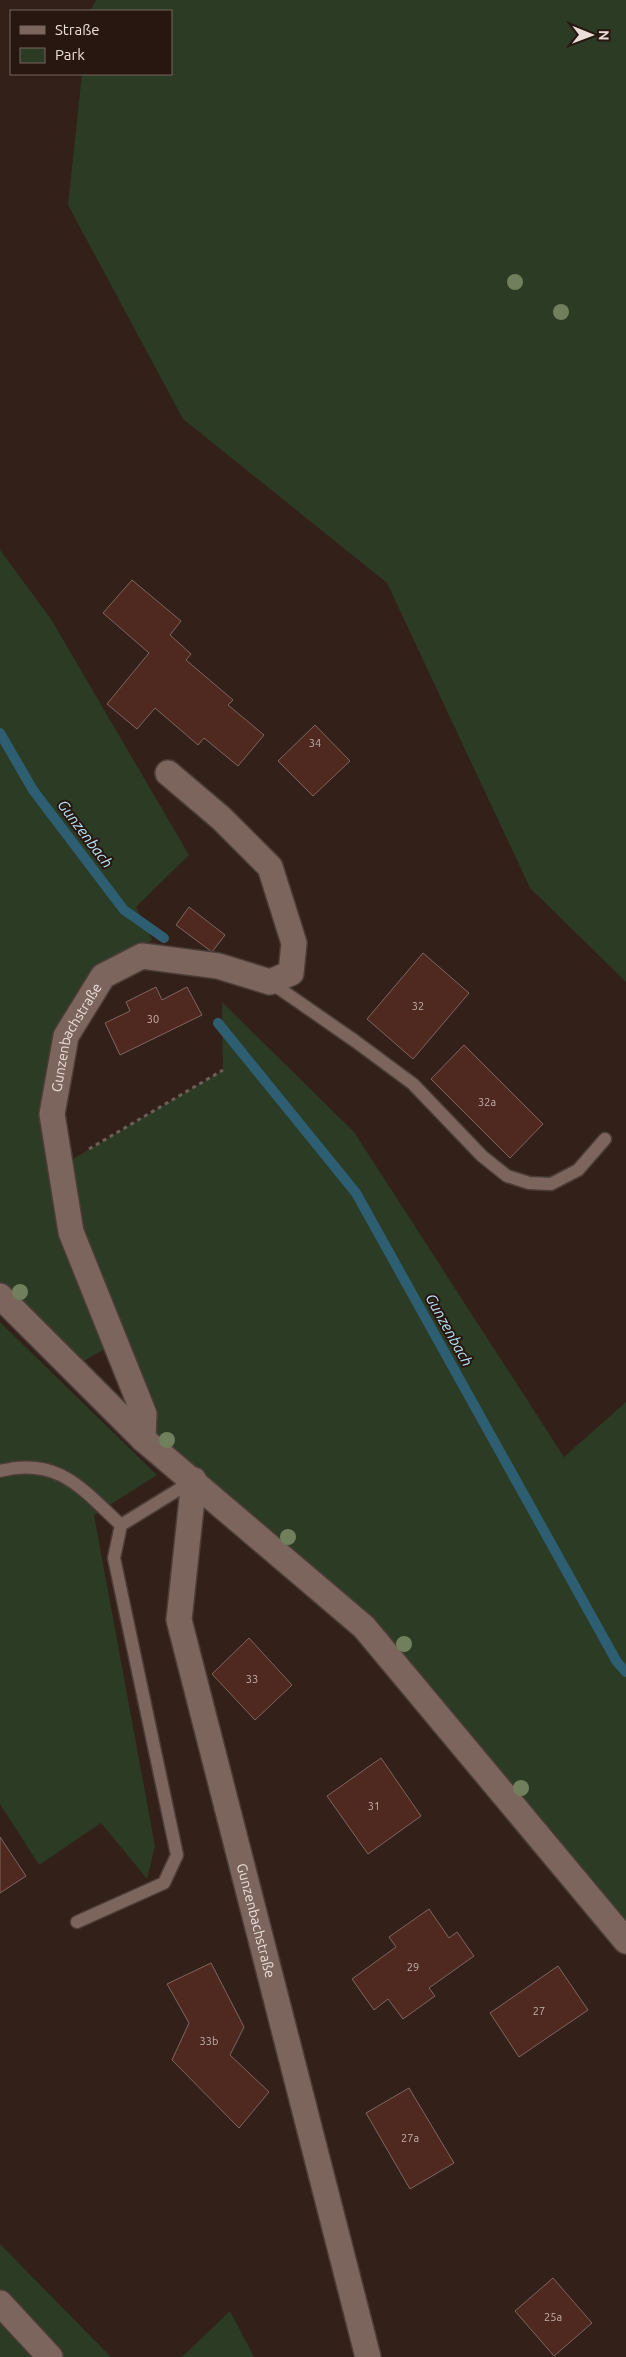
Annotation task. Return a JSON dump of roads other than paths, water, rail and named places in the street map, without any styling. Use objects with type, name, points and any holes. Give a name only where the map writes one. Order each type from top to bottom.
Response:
[{"type":"street","points":[[168,774],[221,818],[270,868],[294,943],[291,973],[270,982]]},
{"type":"street","name":"Gunzenbachstraße","points":[[143,1439],[144,1414],[71,1232],[52,1114],[66,1036],[103,976],[142,956],[218,966],[270,982]]},
{"type":"street","points":[[0,1296],[143,1439],[194,1480],[364,1626],[626,1942]]},
{"type":"street","name":"Gunzenbachstraße","points":[[194,1480],[179,1620],[368,2357]]},
{"type":"street","points":[[0,2303],[50,2357]]},
{"type":"lane","points":[[270,982],[355,1041],[412,1084],[482,1156],[507,1176],[529,1183],[551,1184],[578,1170],[605,1140]]},
{"type":"lane","points":[[0,1471],[34,1466],[69,1478],[121,1524]]},
{"type":"lane","points":[[77,1922],[164,1883],[177,1855],[114,1558],[121,1524],[194,1480]]},
{"type":"waterway","name":"Gunzenbach","points":[[0,733],[33,790],[124,910],[164,938]]},
{"type":"waterway","name":"Gunzenbach","points":[[218,1023],[356,1193],[617,1662],[626,1672]]}]
